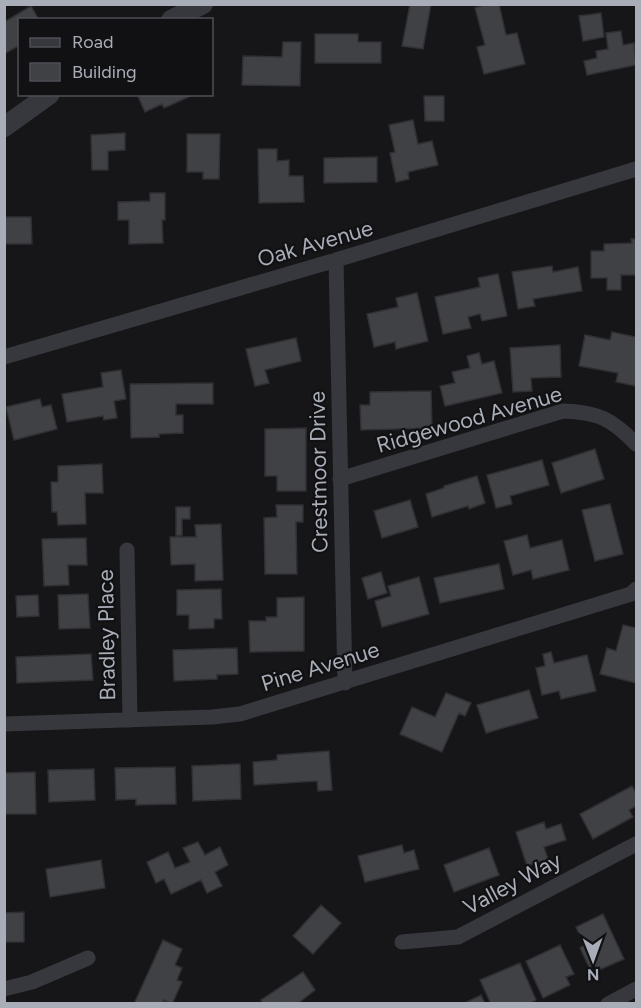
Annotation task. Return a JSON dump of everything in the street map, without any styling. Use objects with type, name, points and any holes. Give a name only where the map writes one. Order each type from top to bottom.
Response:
[{"type":"street","points":[[175,18],[203,4]]},
{"type":"street","points":[[4,127],[47,96]]},
{"type":"street","name":"Oak Avenue","points":[[4,357],[636,169]]},
{"type":"street","name":"Crestmoor Drive","points":[[336,260],[345,682]]},
{"type":"street","name":"Ridgewood Avenue","points":[[340,479],[563,411],[580,411],[603,417],[619,426],[636,444]]},
{"type":"street","name":"Bradley Place","points":[[127,550],[130,720]]},
{"type":"street","name":"Pine Avenue","points":[[4,724],[212,717],[240,714],[631,594],[636,589]]},
{"type":"street","name":"Valley Way","points":[[402,942],[458,937],[636,844]]},
{"type":"street","points":[[4,990],[32,982],[88,958]]},
{"type":"street","points":[[608,1004],[636,989]]},
{"type":"building","points":[[410,4],[431,4],[423,49],[402,46]]},
{"type":"building","points":[[487,4],[499,4],[506,35],[517,33],[525,64],[484,74],[477,47],[485,45],[475,8]]},
{"type":"building","points":[[31,6],[38,18],[18,18],[18,46],[4,54],[4,19],[6,21]]},
{"type":"building","points":[[601,13],[604,37],[583,41],[579,16]]},
{"type":"building","points":[[621,31],[623,45],[634,43],[636,65],[587,75],[584,61],[597,58],[596,51],[608,49],[606,33]]},
{"type":"building","points":[[315,34],[358,34],[358,42],[381,42],[381,63],[315,63]]},
{"type":"building","points":[[283,42],[301,42],[300,86],[242,85],[243,56],[282,57]]},
{"type":"building","points":[[138,96],[191,96],[164,108],[162,104],[145,112]]},
{"type":"building","points":[[424,96],[444,96],[444,121],[425,121]]},
{"type":"building","points":[[413,120],[418,144],[432,141],[438,165],[408,172],[409,179],[396,182],[390,153],[395,152],[389,125]]},
{"type":"building","points":[[125,133],[125,150],[108,151],[108,170],[92,170],[91,135]]},
{"type":"building","points":[[187,134],[220,134],[219,179],[203,179],[203,172],[187,172]]},
{"type":"building","points":[[258,149],[277,149],[277,161],[289,160],[289,176],[303,176],[304,202],[259,203]]},
{"type":"building","points":[[377,157],[377,182],[324,183],[324,158]]},
{"type":"building","points":[[150,193],[165,193],[165,220],[162,220],[163,243],[129,244],[129,220],[118,220],[118,202],[150,201]]},
{"type":"building","points":[[4,217],[31,217],[32,244],[4,244]]},
{"type":"building","points":[[631,239],[636,239],[636,275],[621,275],[621,290],[607,290],[607,278],[591,278],[591,251],[604,251],[604,244],[632,243]]},
{"type":"building","points":[[552,266],[553,272],[578,267],[582,291],[533,299],[535,306],[518,309],[512,272]]},
{"type":"building","points":[[498,274],[507,316],[482,321],[480,314],[468,317],[471,328],[443,334],[435,297],[480,287],[478,278]]},
{"type":"building","points":[[417,293],[428,341],[396,349],[395,342],[374,347],[367,314],[398,307],[396,298]]},
{"type":"building","points":[[612,332],[636,337],[636,386],[616,382],[618,373],[579,366],[585,335],[610,340]]},
{"type":"building","points":[[296,338],[301,361],[265,370],[269,383],[255,386],[246,349]]},
{"type":"building","points":[[560,345],[561,377],[531,378],[532,391],[513,392],[510,348]]},
{"type":"building","points":[[479,353],[482,364],[494,361],[502,393],[445,406],[440,386],[455,383],[452,372],[470,368],[467,356]]},
{"type":"building","points":[[121,370],[126,399],[114,401],[117,418],[104,420],[103,416],[67,422],[62,394],[103,387],[101,373]]},
{"type":"building","points":[[213,383],[213,404],[176,404],[176,415],[183,415],[183,433],[131,438],[130,384]]},
{"type":"building","points":[[431,391],[432,428],[361,430],[360,405],[370,405],[370,392]]},
{"type":"building","points":[[40,399],[42,407],[51,405],[57,429],[14,440],[6,407]]},
{"type":"building","points":[[306,428],[306,491],[277,491],[277,476],[265,476],[265,429]]},
{"type":"building","points":[[595,449],[604,479],[561,493],[552,463]]},
{"type":"building","points":[[542,460],[549,485],[510,496],[512,504],[496,508],[487,475]]},
{"type":"building","points":[[102,464],[103,493],[85,493],[86,524],[58,525],[57,512],[52,512],[51,482],[58,482],[58,466]]},
{"type":"building","points":[[477,476],[485,503],[432,517],[426,494]]},
{"type":"building","points":[[410,500],[418,527],[382,538],[374,511]]},
{"type":"building","points":[[610,504],[623,554],[595,561],[582,510]]},
{"type":"building","points":[[276,505],[303,505],[303,522],[296,522],[297,574],[265,574],[264,518],[277,517]]},
{"type":"building","points":[[176,507],[190,507],[190,519],[182,519],[182,535],[176,536]]},
{"type":"building","points":[[221,524],[223,580],[195,581],[195,564],[171,565],[170,537],[196,537],[195,525]]},
{"type":"building","points":[[527,535],[530,548],[562,540],[569,570],[533,579],[531,570],[513,575],[504,541]]},
{"type":"building","points":[[86,538],[87,565],[68,565],[69,585],[44,586],[42,539]]},
{"type":"building","points":[[499,564],[504,589],[440,603],[434,578]]},
{"type":"building","points":[[381,572],[387,593],[368,599],[362,578]]},
{"type":"building","points":[[419,577],[429,614],[382,627],[375,601],[391,596],[388,586]]},
{"type":"building","points":[[221,589],[222,619],[214,619],[214,628],[189,629],[189,615],[177,615],[177,590]]},
{"type":"building","points":[[88,594],[90,628],[59,629],[58,595]]},
{"type":"building","points":[[38,595],[39,616],[17,617],[16,596]]},
{"type":"building","points":[[304,597],[304,651],[250,652],[249,621],[266,621],[266,617],[277,617],[277,598]]},
{"type":"building","points":[[623,625],[636,628],[636,683],[600,674],[607,648],[616,651]]},
{"type":"building","points":[[237,648],[238,674],[217,675],[217,679],[174,681],[173,650]]},
{"type":"building","points":[[551,652],[554,663],[587,655],[596,691],[561,699],[559,691],[542,695],[536,668],[545,666],[543,654]]},
{"type":"building","points":[[91,654],[93,680],[17,683],[16,657]]},
{"type":"building","points":[[529,690],[538,718],[486,733],[477,705]]},
{"type":"building","points":[[446,693],[471,703],[465,716],[459,713],[442,752],[400,734],[412,707],[435,717]]},
{"type":"building","points":[[329,751],[332,790],[318,791],[317,781],[254,785],[253,762],[277,760],[277,755]]},
{"type":"building","points":[[240,764],[241,799],[193,801],[192,766]]},
{"type":"building","points":[[175,767],[176,804],[136,805],[136,799],[116,800],[115,768]]},
{"type":"building","points":[[94,769],[95,800],[49,802],[48,770]]},
{"type":"building","points":[[35,772],[36,814],[4,814],[4,773]]},
{"type":"building","points":[[632,786],[636,793],[636,806],[629,810],[633,817],[593,839],[580,814]]},
{"type":"building","points":[[544,822],[546,829],[561,824],[566,840],[544,847],[548,859],[527,866],[516,832]]},
{"type":"building","points":[[198,842],[205,855],[220,847],[228,865],[215,872],[222,886],[207,893],[201,880],[171,894],[164,879],[156,883],[147,862],[168,852],[175,868],[190,862],[183,848]]},
{"type":"building","points":[[402,845],[404,853],[414,850],[419,869],[365,882],[358,856]]},
{"type":"building","points":[[489,848],[499,875],[454,892],[444,865]]},
{"type":"building","points":[[101,860],[105,888],[50,897],[46,869]]},
{"type":"building","points":[[321,905],[341,923],[313,954],[293,936]]},
{"type":"building","points":[[24,912],[24,942],[4,942],[4,913]]},
{"type":"building","points":[[603,914],[624,959],[592,973],[580,948],[584,945],[576,927]]},
{"type":"building","points":[[163,940],[182,949],[175,965],[182,968],[177,980],[182,982],[172,1004],[164,1000],[162,1004],[134,1004]]},
{"type":"building","points":[[560,945],[574,974],[566,977],[570,985],[543,998],[526,961]]},
{"type":"building","points":[[520,963],[536,1000],[529,1004],[491,1004],[480,980]]},
{"type":"building","points":[[303,972],[315,990],[297,1004],[263,1004],[261,1000]]},
{"type":"building","points":[[481,995],[485,1004],[463,1004]]}]
